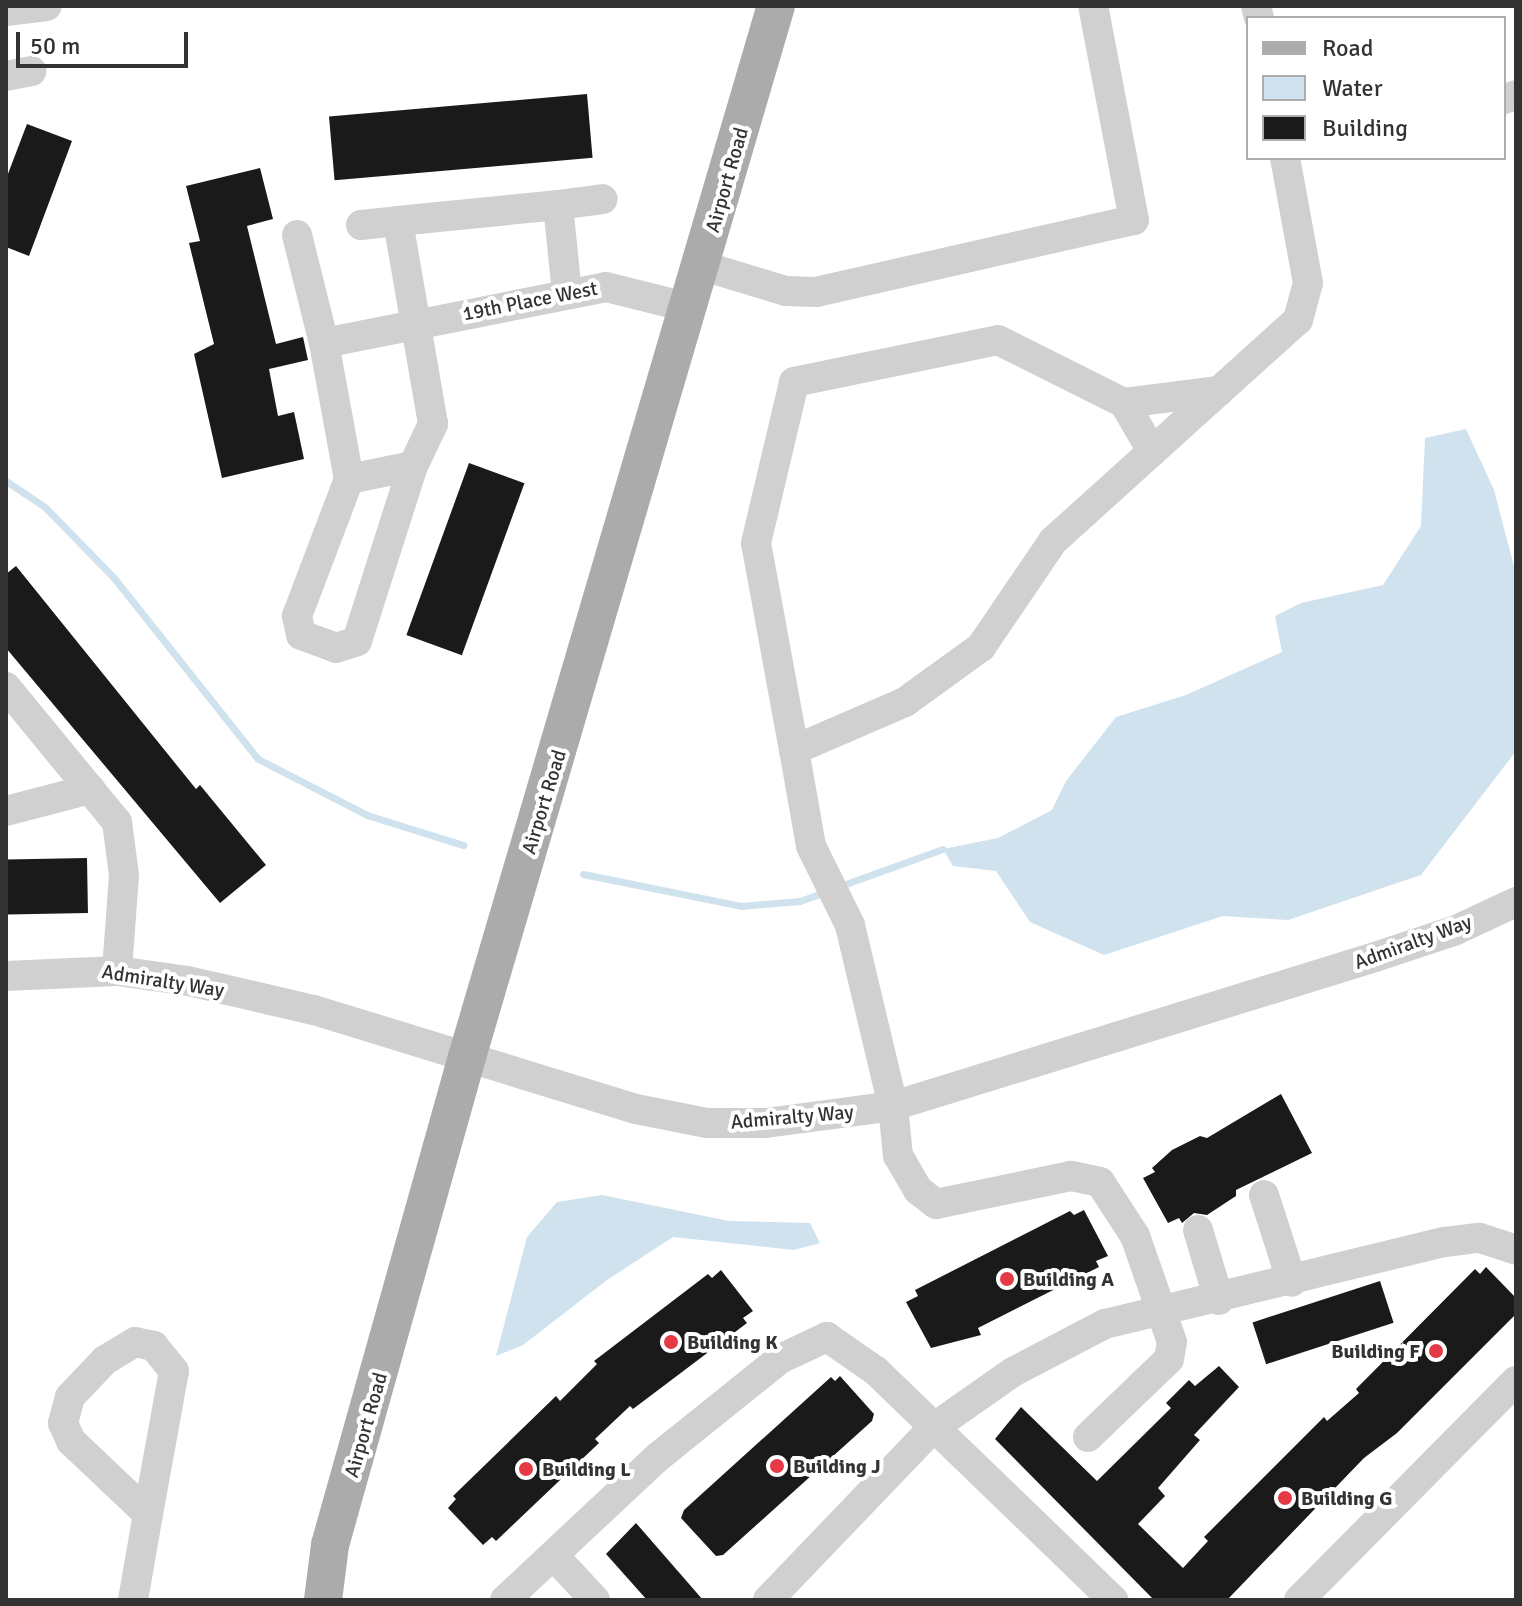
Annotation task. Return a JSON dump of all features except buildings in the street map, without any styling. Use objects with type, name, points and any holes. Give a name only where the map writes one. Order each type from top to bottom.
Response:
[{"type":"main road","name":"Airport Road","points":[[323,1600],[330,1545],[467,1057],[703,266],[776,6]]},
{"type":"street","points":[[6,11],[47,6]]},
{"type":"street","points":[[703,266],[786,291],[816,292],[1134,220],[1093,6]]},
{"type":"street","points":[[794,750],[905,702],[981,647],[1053,541],[1298,320],[1308,283],[1285,160]]},
{"type":"street","points":[[361,225],[603,199]]},
{"type":"street","points":[[558,205],[567,293]]},
{"type":"street","points":[[297,235],[324,343],[349,479],[297,616],[301,635],[336,648],[357,641],[413,466],[433,424],[398,221]]},
{"type":"street","name":"19th Place West","points":[[324,343],[606,287],[690,308]]},
{"type":"street","points":[[1088,1437],[1169,1359],[1172,1342],[1158,1313],[1135,1236],[1100,1182],[1071,1176],[936,1204],[918,1190],[898,1156],[893,1106],[850,925],[823,864],[811,846],[756,543],[794,382],[998,340],[1124,403],[1152,451]]},
{"type":"street","points":[[1124,403],[1219,391]]},
{"type":"street","points":[[349,479],[413,466]]},
{"type":"street","points":[[6,687],[117,822],[124,875],[117,971]]},
{"type":"street","points":[[6,811],[90,789]]},
{"type":"street","name":"Admiralty Way","points":[[6,976],[117,971],[314,1010],[636,1109],[707,1123],[782,1122],[893,1106],[1375,957],[1456,930],[1516,902]]},
{"type":"street","points":[[1264,1195],[1292,1282]]},
{"type":"street","points":[[1198,1230],[1219,1300]]},
{"type":"street","points":[[768,1600],[933,1428],[1013,1372],[1105,1324],[1219,1300],[1445,1242],[1480,1238],[1516,1250]]},
{"type":"street","points":[[505,1600],[555,1557],[658,1457],[780,1359],[827,1337],[876,1371],[1113,1600]]},
{"type":"street","points":[[133,1600],[174,1371],[154,1346],[135,1342],[105,1360],[70,1397],[63,1423],[71,1441],[148,1514]]},
{"type":"street","points":[[1299,1600],[1510,1400]]},
{"type":"street","points":[[555,1557],[595,1600]]},
{"type":"water","points":[[1466,429],[1494,490],[1516,574],[1516,751],[1421,875],[1288,920],[1223,916],[1104,955],[1030,922],[996,871],[953,866],[943,849],[998,838],[1052,810],[1066,781],[1116,717],[1186,695],[1282,652],[1275,616],[1301,603],[1383,585],[1421,526],[1425,438]]},
{"type":"water","points":[[602,1195],[729,1221],[810,1223],[820,1243],[794,1250],[673,1237],[607,1280],[523,1345],[496,1356],[527,1237],[557,1202]]},
{"type":"waterway","points":[[6,481],[45,507],[114,578],[258,759],[367,815],[463,845]]},
{"type":"waterway","points":[[840,886],[943,849]]},
{"type":"waterway","points":[[583,874],[741,906],[800,901],[825,892]]},
{"type":"place","name":"Building A","points":[[1007,1279]]},
{"type":"place","name":"Building K","points":[[671,1342]]},
{"type":"place","name":"Building F","points":[[1436,1351]]},
{"type":"place","name":"Building J","points":[[777,1466]]},
{"type":"place","name":"Building L","points":[[526,1469]]},
{"type":"place","name":"Building G","points":[[1285,1498]]}]
